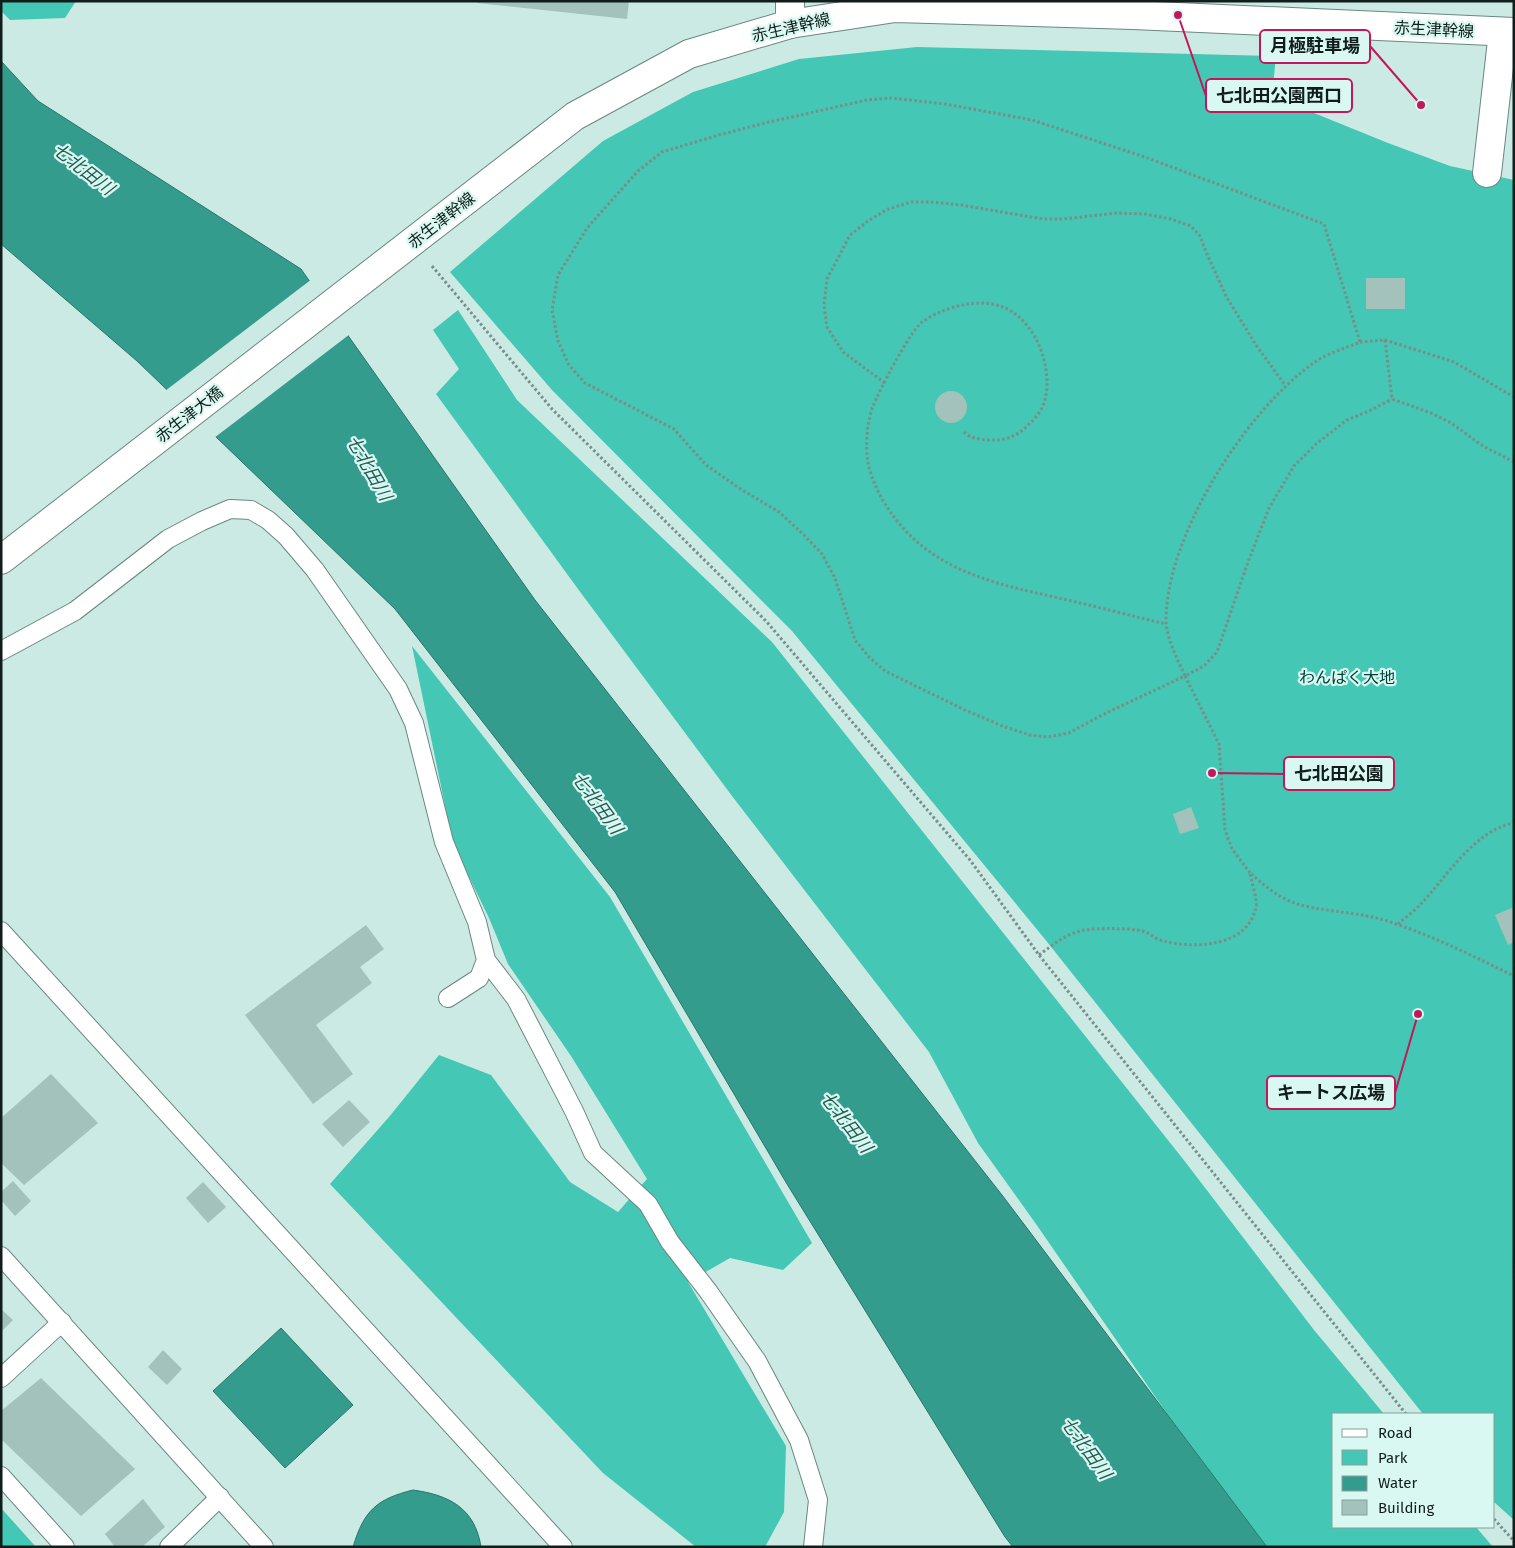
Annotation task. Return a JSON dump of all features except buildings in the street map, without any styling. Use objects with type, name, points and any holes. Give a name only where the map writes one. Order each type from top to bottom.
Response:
[{"type":"street","name":"赤生津幹線","points":[[378,269],[575,116],[689,54],[790,12],[895,8],[1134,8],[1509,32]]},
{"type":"street","points":[[1487,173],[1509,32]]},
{"type":"street","name":"赤生津大橋","points":[[1,560],[378,269]]},
{"type":"lane","points":[[1,651],[75,611],[168,539],[230,509],[251,510],[268,520],[286,536],[315,570],[398,689],[414,723],[444,842],[477,922],[486,960],[516,999],[593,1153],[648,1204],[670,1242],[708,1291],[756,1361],[799,1440],[818,1500],[813,1547]]},
{"type":"lane","points":[[1,931],[563,1547]]},
{"type":"lane","points":[[448,998],[479,978],[486,960]]},
{"type":"lane","points":[[1,1256],[264,1547]]},
{"type":"lane","points":[[1,1378],[62,1322]]},
{"type":"lane","points":[[1,1476],[65,1547]]},
{"type":"lane","points":[[169,1547],[220,1497]]},
{"type":"path","points":[[1360,342],[1324,224],[1145,157],[1032,120],[945,104],[891,98],[868,100],[765,123],[662,152],[638,171],[588,228],[558,276],[552,310],[558,340],[569,365],[585,383],[674,429],[706,465],[779,512],[804,534],[822,554],[836,578],[855,640],[869,658],[885,671],[965,710],[997,724],[1030,735],[1048,737],[1068,733],[1204,666],[1217,652],[1269,508],[1294,466],[1316,444],[1347,420],[1369,412],[1392,399],[1445,419],[1483,446],[1514,462]]},
{"type":"path","points":[[885,383],[843,352],[826,327],[824,305],[826,279],[850,235],[868,221],[888,209],[911,202],[930,202],[961,204],[1043,219],[1063,219],[1117,213],[1145,214],[1171,219],[1191,226],[1200,236],[1226,296],[1256,345],[1285,386]]},
{"type":"path","points":[[410,244],[434,268],[552,409],[766,621],[970,860],[1039,956],[1405,1413]]},
{"type":"path","points":[[964,432],[967,436],[986,440],[1005,440],[1021,432],[1035,419],[1045,402],[1047,380],[1044,360],[1038,342],[1029,328],[1014,312],[993,304],[970,303],[943,312],[921,323],[905,345],[873,406],[868,428],[868,462],[877,487],[890,512],[914,538],[940,559],[985,580],[1166,624]]},
{"type":"path","points":[[1385,340],[1392,399]]},
{"type":"path","points":[[1514,398],[1454,362],[1385,340],[1360,342],[1316,360],[1285,386],[1240,436],[1209,487],[1184,539],[1170,584],[1166,624],[1172,646],[1219,744],[1225,830],[1232,849],[1250,873],[1275,894],[1300,905],[1380,919],[1419,932],[1514,976]]},
{"type":"path","points":[[1397,925],[1420,905],[1461,858],[1482,838],[1498,826],[1514,823]]},
{"type":"path","points":[[1039,956],[1065,936],[1086,930],[1142,931],[1161,941],[1185,945],[1228,940],[1247,926],[1257,906],[1250,873]]},
{"type":"path","points":[[1514,1260],[1514,1278]]},
{"type":"path","points":[[1495,1520],[1514,1541]]},
{"type":"green space","points":[[1,1],[76,1],[65,18],[10,20],[1,11]]},
{"type":"green space","name":"わんぱく大地","points":[[917,47],[1276,56],[1272,96],[1450,166],[1514,180],[1514,1520],[1495,1503],[1495,1413],[1422,1413],[1044,938],[792,631],[552,390],[450,272],[603,141],[693,92],[799,59]]},
{"type":"green space","points":[[458,310],[517,400],[772,642],[1183,1159],[1314,1330],[1383,1413],[1332,1413],[1332,1528],[1477,1528],[1493,1547],[1267,1547],[1170,1418],[978,1143],[929,1052],[732,796],[436,394],[459,369],[433,330]]},
{"type":"green space","points":[[412,646],[610,897],[812,1243],[783,1270],[730,1258],[688,1282],[786,1446],[784,1512],[765,1547],[696,1547],[603,1473],[330,1184],[389,1117],[439,1055],[491,1075],[570,1182],[618,1212],[647,1179],[571,1056],[508,964],[489,918],[453,844]]},
{"type":"green space","points":[[1,1508],[36,1547],[1,1547]]},
{"type":"water","name":"七北田川","points":[[1,61],[38,101],[301,269],[535,600],[1002,1195],[1267,1547],[1013,1547],[1005,1537],[787,1184],[615,892],[395,609],[137,361],[1,244]]},
{"type":"water","points":[[281,1328],[353,1405],[285,1468],[213,1391]]},
{"type":"water","points":[[413,1490],[438,1496],[458,1506],[473,1522],[481,1547],[353,1547],[362,1524],[374,1508],[381,1502]]},
{"type":"pier","points":[[312,279],[350,334],[214,438],[165,391]]},
{"type":"place","name":"七北田公園西口","points":[[1178,15]]},
{"type":"place","name":"月極駐車場","points":[[1421,105]]},
{"type":"place","name":"七北田公園","points":[[1212,773]]},
{"type":"place","name":"キートス広場","points":[[1418,1014]]}]
